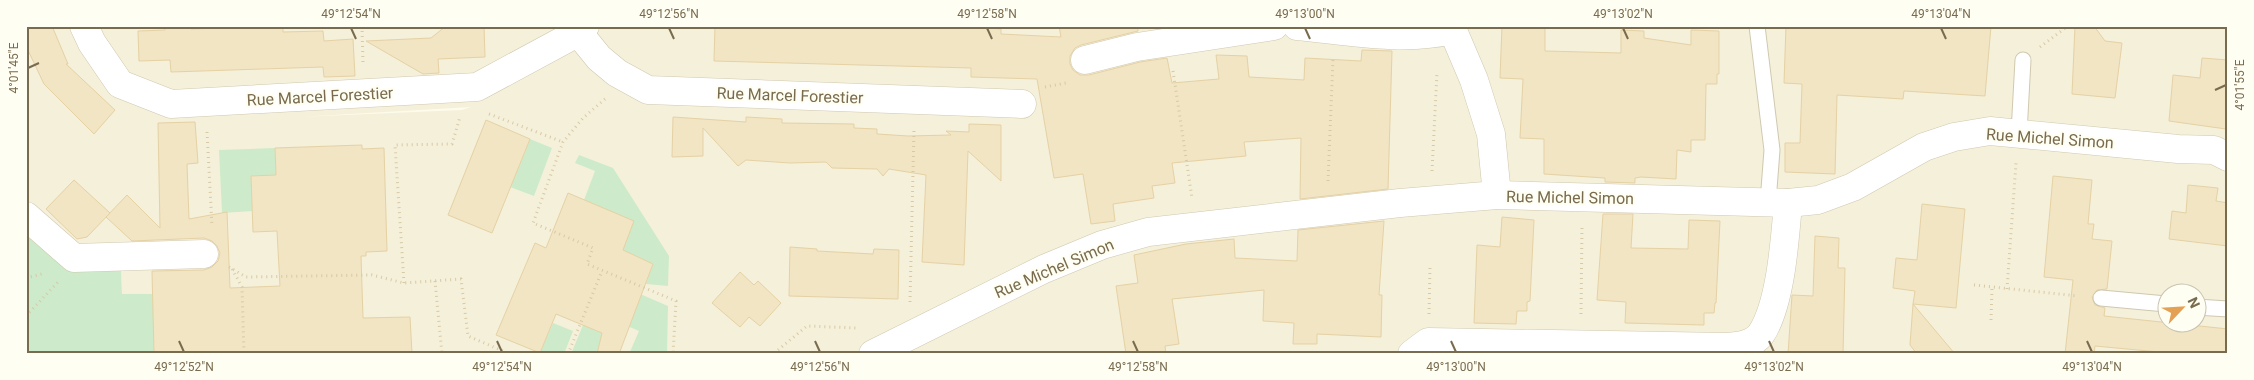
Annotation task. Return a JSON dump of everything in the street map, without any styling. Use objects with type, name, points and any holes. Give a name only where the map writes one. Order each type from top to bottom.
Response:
[{"type":"street","name":"Rue Marcel Forestier","points":[[84,26],[92,44],[120,84],[171,104],[471,87],[579,28],[599,58],[617,73],[648,90],[1022,104]]},
{"type":"street","points":[[1085,60],[1137,47],[1274,26]]},
{"type":"street","points":[[1297,26],[1402,36],[1435,34],[1452,28],[1474,80],[1491,134],[1497,195]]},
{"type":"street","name":"Rue Michel Simon","points":[[873,354],[911,340],[1044,269],[1102,245],[1148,232],[1400,203],[1497,195],[1778,203],[1818,200],[1853,187],[1924,147],[1954,137],[1990,131],[2178,149],[2214,150],[2228,157]]},
{"type":"street","points":[[1420,348],[1580,345],[1726,347],[1746,344],[1760,335],[1773,306],[1785,251],[1778,203]]},
{"type":"street","points":[[26,216],[74,258],[208,243]]},
{"type":"lane","points":[[1756,26],[1778,203]]},
{"type":"lane","points":[[2019,133],[2023,60]]},
{"type":"lane","points":[[2101,298],[2156,303]]},
{"type":"lane","points":[[2206,308],[2228,310]]},
{"type":"path","points":[[362,26],[364,93]]},
{"type":"path","points":[[2023,60],[2068,26]]},
{"type":"path","points":[[1330,146],[1334,30]]},
{"type":"path","points":[[1169,42],[1196,226]]},
{"type":"path","points":[[471,87],[479,110],[563,142]]},
{"type":"path","points":[[404,283],[395,145],[452,144],[471,87]]},
{"type":"path","points":[[648,90],[614,92],[583,118],[563,142],[533,223],[593,248],[586,264],[676,301],[673,354]]},
{"type":"path","points":[[206,102],[208,243],[246,277],[372,275],[404,283],[461,279],[468,336],[510,354]]},
{"type":"path","points":[[1433,159],[1437,103]]},
{"type":"path","points":[[2007,288],[2019,133]]},
{"type":"path","points":[[911,340],[909,313],[914,149]]},
{"type":"path","points":[[1580,345],[1583,197]]},
{"type":"path","points":[[26,316],[63,276],[74,258]]},
{"type":"path","points":[[1420,348],[1430,268]]},
{"type":"path","points":[[568,354],[602,271]]},
{"type":"path","points":[[435,281],[442,354]]},
{"type":"path","points":[[1974,285],[2101,298]]},
{"type":"path","points":[[242,287],[244,354]]},
{"type":"path","points":[[1991,320],[1992,287]]},
{"type":"path","points":[[778,350],[807,326],[862,329]]},
{"type":"shaded area","points":[[26,26],[2228,26],[2228,354],[124,354],[121,269],[26,226]],"holes":[[[471,107],[462,110],[302,117]]]},
{"type":"green space","points":[[530,139],[552,148],[534,196],[507,186],[514,168],[518,169]]},
{"type":"green space","points":[[275,148],[276,169],[306,168],[308,237],[277,237],[277,226],[253,211],[222,213],[219,150]]},
{"type":"green space","points":[[579,155],[613,168],[669,256],[668,286],[646,284],[653,264],[623,250],[633,221],[584,200],[595,171],[575,163]]},
{"type":"green space","points":[[26,226],[121,269],[122,294],[153,294],[154,354],[26,354]]},
{"type":"green space","points":[[624,287],[668,306],[667,354],[629,354],[639,331],[611,319]]},
{"type":"green space","points":[[553,323],[573,331],[564,354],[540,353]]},
{"type":"green space","points":[[583,325],[602,333],[607,354],[571,354]]},
{"type":"building","points":[[26,26],[52,26],[68,64],[66,64],[115,110],[94,134],[44,84],[26,46]]},
{"type":"building","points":[[165,26],[191,26],[191,29],[283,26],[283,32],[323,31],[324,41],[353,39],[355,76],[324,77],[323,67],[171,72],[170,60],[139,61],[138,31],[165,30]]},
{"type":"building","points":[[446,26],[484,26],[485,57],[438,59],[439,73],[423,74],[366,41],[431,38]]},
{"type":"building","points":[[715,26],[965,26],[1001,29],[1001,34],[1061,37],[1059,26],[1138,26],[1138,31],[1075,48],[1070,56],[1070,64],[1073,70],[1080,75],[1089,75],[1140,62],[1167,58],[1172,83],[1219,79],[1216,55],[1247,56],[1249,77],[1304,80],[1305,58],[1361,61],[1362,50],[1392,51],[1388,189],[1300,199],[1301,138],[1244,142],[1246,156],[1172,163],[1175,183],[1152,186],[1154,198],[1113,204],[1115,221],[1091,224],[1083,174],[1054,178],[1037,79],[971,77],[971,68],[714,61]]},
{"type":"building","points":[[1502,26],[1545,26],[1545,51],[1621,53],[1621,30],[1644,31],[1644,38],[1691,45],[1691,30],[1719,31],[1719,74],[1717,74],[1717,84],[1706,84],[1705,140],[1691,140],[1691,152],[1677,150],[1676,179],[1641,177],[1635,178],[1635,183],[1605,182],[1605,178],[1544,174],[1544,139],[1520,138],[1523,79],[1500,78]]},
{"type":"building","points":[[1786,26],[1991,26],[1985,96],[1904,91],[1903,99],[1837,95],[1835,174],[1785,172],[1785,143],[1800,143],[1802,84],[1784,83]]},
{"type":"building","points":[[2075,26],[2094,26],[2105,41],[2122,43],[2115,98],[2072,94]]},
{"type":"building","points":[[2202,58],[2228,60],[2226,129],[2169,121],[2173,75],[2200,78]]},
{"type":"building","points":[[673,117],[746,122],[746,117],[782,119],[782,123],[854,124],[854,128],[877,129],[877,134],[908,136],[951,135],[946,131],[969,132],[969,124],[1001,125],[1001,181],[968,151],[964,265],[922,262],[926,175],[889,169],[883,176],[877,169],[832,168],[826,162],[790,163],[746,160],[738,166],[703,128],[703,156],[672,157]]},
{"type":"building","points":[[486,120],[530,139],[492,233],[448,215]]},
{"type":"building","points":[[195,122],[198,163],[187,164],[189,219],[227,212],[230,288],[280,286],[277,231],[253,232],[251,176],[276,175],[275,148],[362,145],[362,149],[384,148],[387,251],[366,252],[366,256],[361,256],[363,318],[410,317],[412,354],[154,354],[152,271],[204,270],[212,267],[218,261],[220,253],[212,241],[204,238],[132,241],[106,217],[127,195],[160,228],[158,123]]},
{"type":"building","points":[[2053,176],[2092,180],[2088,224],[2094,224],[2092,239],[2112,241],[2107,289],[2097,290],[2092,297],[2095,305],[2105,308],[2104,316],[2156,321],[2156,332],[2206,332],[2206,327],[2228,329],[2228,354],[2159,354],[2159,352],[2095,346],[2094,354],[2065,354],[2073,280],[2044,277]]},
{"type":"building","points":[[74,180],[110,213],[87,237],[77,239],[46,209]]},
{"type":"building","points":[[2188,185],[2218,188],[2216,201],[2228,203],[2228,246],[2169,239],[2172,211],[2186,213]]},
{"type":"building","points":[[568,193],[634,221],[623,250],[653,264],[619,354],[597,354],[602,333],[556,314],[540,353],[496,335],[535,243],[546,248]]},
{"type":"building","points":[[1922,204],[1965,209],[1956,308],[1913,304],[1915,291],[1893,288],[1896,258],[1917,260]]},
{"type":"building","points":[[1603,214],[1633,214],[1631,248],[1688,249],[1689,220],[1720,221],[1716,303],[1714,313],[1704,313],[1704,325],[1625,323],[1626,302],[1597,300]]},
{"type":"building","points":[[1502,217],[1534,220],[1530,301],[1527,302],[1527,311],[1517,311],[1516,324],[1474,323],[1477,245],[1500,247]]},
{"type":"building","points":[[1384,221],[1379,295],[1382,295],[1381,337],[1317,334],[1317,344],[1293,344],[1294,323],[1263,321],[1264,290],[1172,299],[1179,344],[1165,346],[1166,354],[1126,354],[1116,286],[1138,283],[1134,255],[1186,244],[1234,239],[1235,258],[1297,261],[1298,230]]},
{"type":"building","points":[[1815,236],[1839,238],[1838,268],[1845,268],[1843,354],[1788,354],[1792,295],[1813,296]]},
{"type":"building","points":[[790,247],[817,249],[817,251],[873,254],[874,249],[899,250],[898,299],[789,296]]},
{"type":"building","points":[[740,272],[754,285],[758,281],[781,303],[760,326],[749,317],[740,327],[712,303]]},
{"type":"building","points":[[1913,304],[1955,354],[1917,354],[1910,345]]}]
